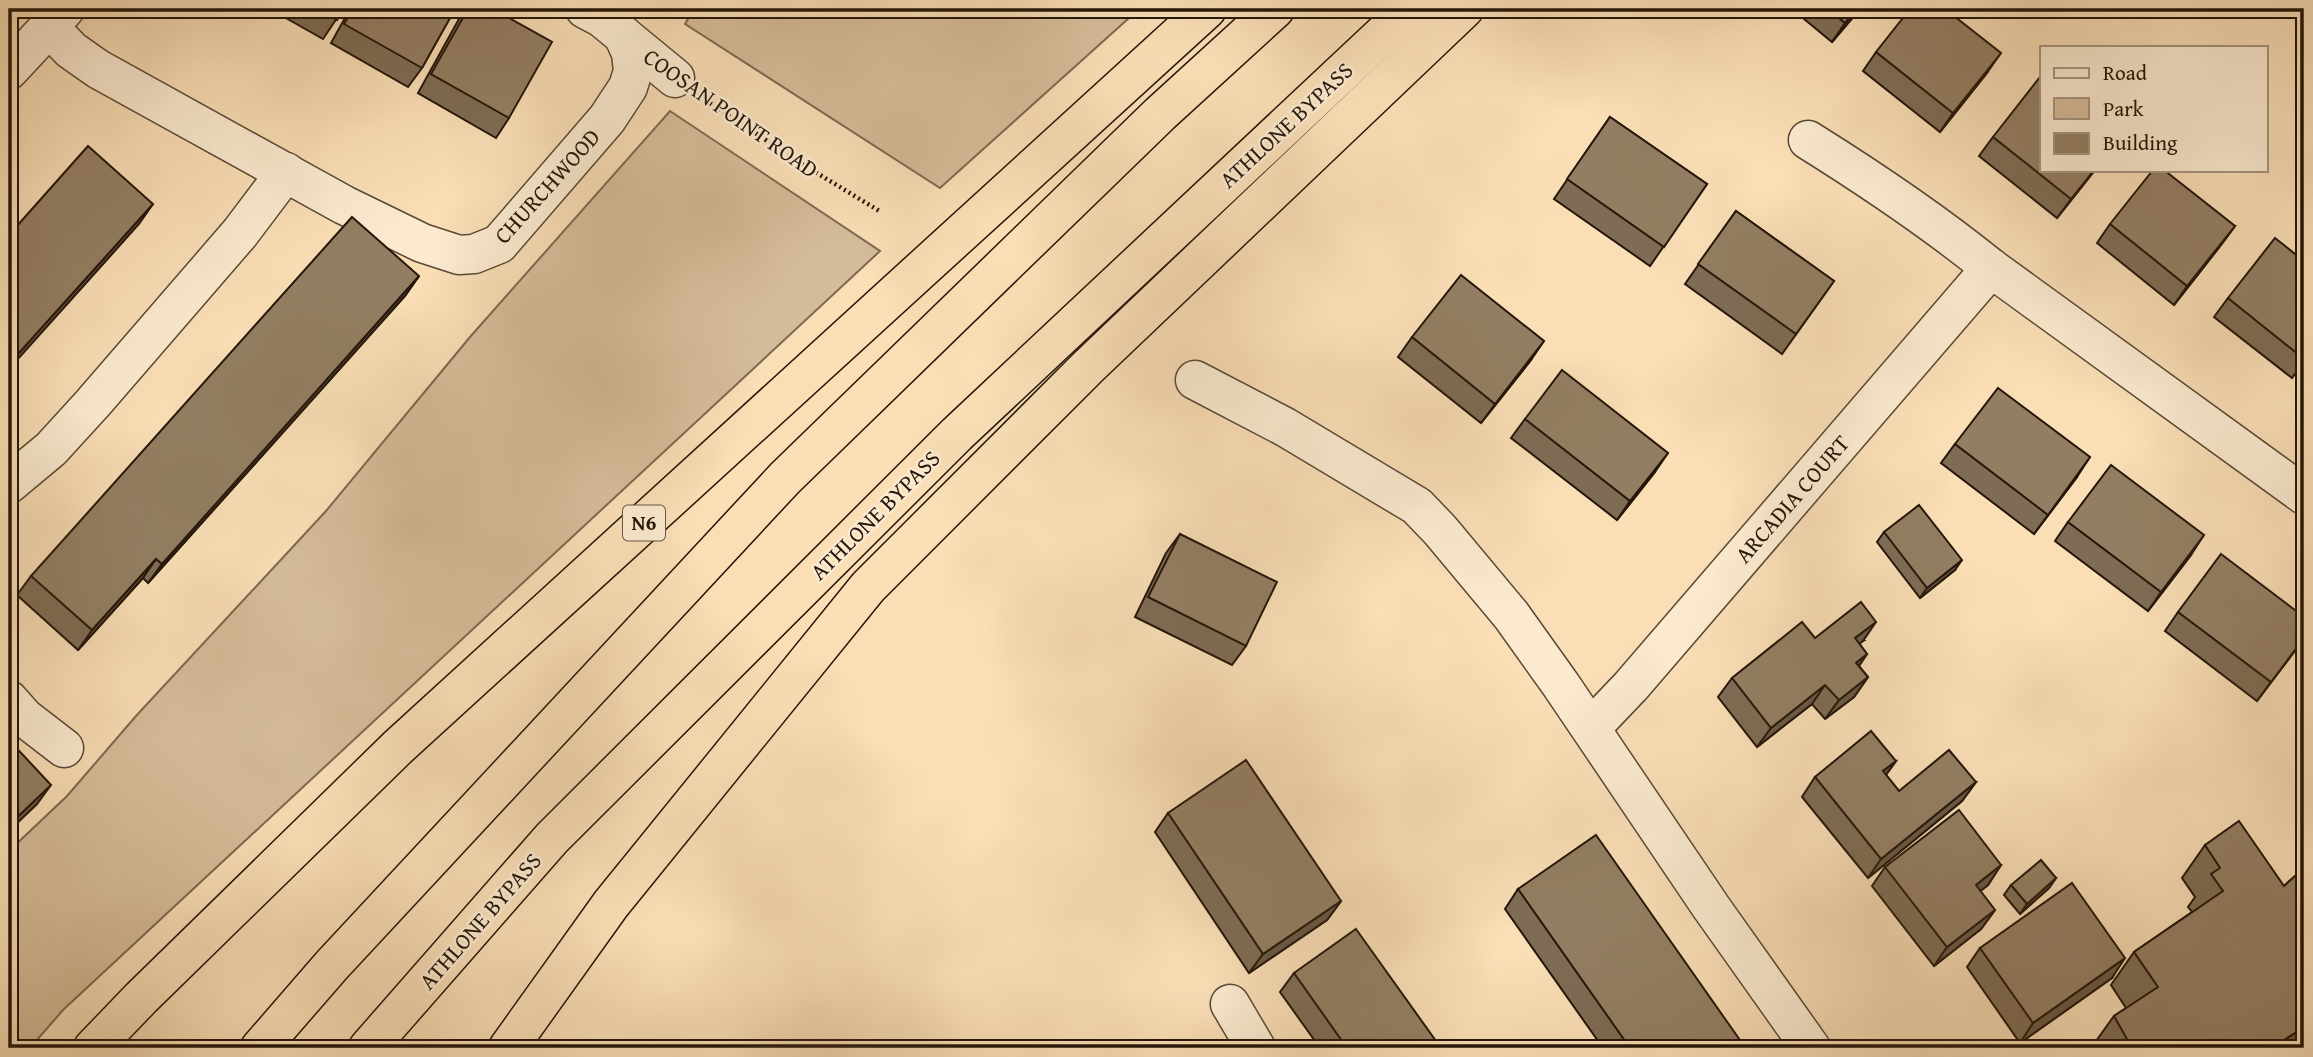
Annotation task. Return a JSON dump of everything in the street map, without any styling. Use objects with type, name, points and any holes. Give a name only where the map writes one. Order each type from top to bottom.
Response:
[{"type":"highway","name":"N6","points":[[93,1048],[398,747],[1207,9]]},
{"type":"highway","points":[[260,1048],[332,965],[785,478],[1160,114],[1275,9]]},
{"type":"highway","name":"ATHLONE BYPASS","points":[[368,1048],[552,838],[710,680],[957,434],[1410,9]]},
{"type":"highway","points":[[508,1048],[611,904],[868,587],[1088,367],[1464,9]]},
{"type":"street","name":"COOSAN POINT ROAD","points":[[585,9],[602,18],[675,78]]},
{"type":"street","name":"CHURCHWOOD","points":[[9,70],[57,18],[71,50],[97,69],[344,205],[422,243],[459,255],[486,251],[499,244],[607,119],[628,87],[633,71],[631,53],[623,35]]},
{"type":"street","points":[[1808,140],[1891,192],[2304,495]]},
{"type":"street","points":[[9,484],[51,449],[93,402],[240,233],[286,172]]},
{"type":"street","name":"ARCADIA COURT","points":[[1591,728],[1631,686],[1992,268]]},
{"type":"street","points":[[1195,380],[1286,427],[1417,506],[1440,530],[1511,615],[1811,1048]]},
{"type":"street","points":[[9,701],[25,718],[64,748]]},
{"type":"street","points":[[1230,1004],[1256,1048]]},
{"type":"path","name":"COOSAN POINT ROAD","points":[[675,78],[766,142],[881,212]]},
{"type":"green space","points":[[694,9],[1139,9],[940,188],[685,24]]},
{"type":"green space","points":[[670,111],[880,251],[63,1010],[30,1048],[9,1048],[9,851],[67,796],[136,716],[326,511],[470,337]]},
{"type":"building","points":[[318,9],[343,9],[337,20]]},
{"type":"building","points":[[353,9],[455,9],[422,68],[344,24]]},
{"type":"building","points":[[468,9],[493,9],[552,42],[509,118],[431,74]]},
{"type":"building","points":[[1828,9],[1857,9],[1845,23]]},
{"type":"building","points":[[1910,9],[1945,9],[2001,53],[1953,113],[1876,52]]},
{"type":"building","points":[[2040,77],[2040,172],[2092,172],[2071,199],[1993,137]]},
{"type":"building","points":[[1610,117],[1707,184],[1664,247],[1567,179]]},
{"type":"building","points":[[88,146],[153,204],[9,364],[9,235]]},
{"type":"building","points":[[2151,172],[2167,172],[2235,226],[2187,286],[2110,224]]},
{"type":"building","points":[[1736,211],[1834,281],[1796,334],[1698,264]]},
{"type":"building","points":[[352,217],[419,276],[162,564],[156,559],[92,630],[31,576]]},
{"type":"building","points":[[2275,238],[2304,261],[2304,359],[2228,298]]},
{"type":"building","points":[[1461,275],[1544,341],[1495,404],[1412,337]]},
{"type":"building","points":[[1562,370],[1668,453],[1630,501],[1525,419]]},
{"type":"building","points":[[1998,388],[2090,457],[2048,515],[1955,444]]},
{"type":"building","points":[[2111,465],[2204,535],[2161,592],[2068,522]]},
{"type":"building","points":[[1919,505],[1962,560],[1927,588],[1884,532]]},
{"type":"building","points":[[1180,534],[1277,582],[1246,646],[1148,597]]},
{"type":"building","points":[[2221,554],[2304,617],[2304,638],[2271,682],[2178,612]]},
{"type":"building","points":[[1861,602],[1876,622],[1855,638],[1867,654],[1856,663],[1868,677],[1839,700],[1825,685],[1771,728],[1732,678],[1802,622],[1815,638]]},
{"type":"building","points":[[1871,731],[1896,761],[1883,771],[1899,791],[1949,750],[1976,782],[1881,859],[1815,777]]},
{"type":"building","points":[[9,740],[51,785],[9,825]]},
{"type":"building","points":[[1246,760],[1341,901],[1263,954],[1168,813]]},
{"type":"building","points":[[1959,810],[2001,865],[1976,885],[1995,910],[1947,947],[1885,867]]},
{"type":"building","points":[[2239,821],[2284,886],[2304,868],[2304,1027],[2272,1048],[2132,1048],[2114,1016],[2158,987],[2134,952],[2223,891],[2211,874],[2220,868],[2205,845]]},
{"type":"building","points":[[1596,835],[1742,1043],[1734,1048],[1630,1048],[1518,889]]},
{"type":"building","points":[[2041,860],[2056,878],[2027,904],[2011,885]]},
{"type":"building","points":[[2072,883],[2125,958],[2033,1023],[1980,948]]},
{"type":"building","points":[[1356,929],[1441,1048],[1347,1048],[1294,973]]}]
